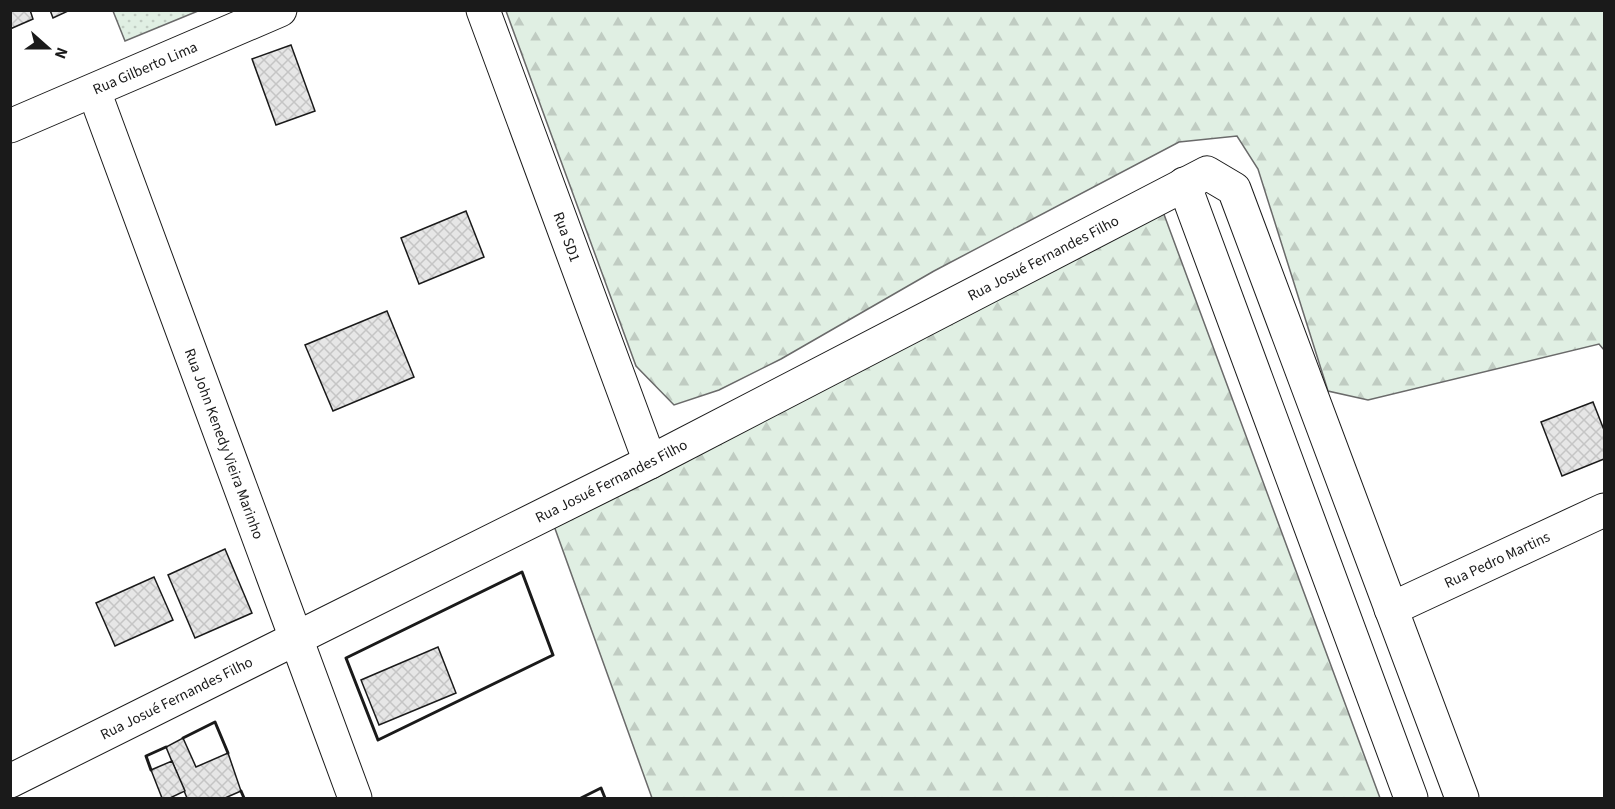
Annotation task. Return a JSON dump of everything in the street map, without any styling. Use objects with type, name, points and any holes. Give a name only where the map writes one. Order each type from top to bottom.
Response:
[{"type":"street","name":"Rua Gilberto Lima","points":[[10,126],[280,10]]},
{"type":"street","name":"Rua SD1","points":[[483,10],[650,462]]},
{"type":"street","name":"Rua John Kenedy Vieira Marinho","points":[[94,91],[355,798]]},
{"type":"street","name":"Rua Josué Fernandes Filho","points":[[10,781],[297,640],[650,462],[1195,179]]},
{"type":"street","points":[[1195,179],[1234,189],[1462,798]]},
{"type":"street","points":[[1195,179],[1411,798]]},
{"type":"street","name":"Rua Pedro Martins","points":[[1391,609],[1605,510]]},
{"type":"green space","points":[[113,11],[198,11],[125,41]]},
{"type":"green space","points":[[506,11],[1604,11],[1604,350],[1599,344],[1368,400],[1328,391],[1258,169],[1237,136],[1179,142],[934,271],[781,359],[719,390],[674,405],[636,366]]},
{"type":"green space","points":[[1162,209],[1380,798],[652,798],[553,523]]},
{"type":"building","points":[[10,10],[30,10],[33,19],[10,29]]},
{"type":"building","points":[[50,10],[70,10],[53,18]]},
{"type":"building","points":[[291,45],[315,111],[276,125],[252,59]]},
{"type":"building","points":[[466,211],[484,257],[419,284],[401,238]]},
{"type":"building","points":[[387,311],[414,377],[333,411],[305,345]]},
{"type":"building","points":[[1593,402],[1604,430],[1604,459],[1562,476],[1541,422]]},
{"type":"building","points":[[225,549],[252,613],[195,638],[168,575]]},
{"type":"building","points":[[154,577],[173,620],[115,646],[96,603]]},
{"type":"building","points":[[438,647],[456,693],[379,725],[361,680]]},
{"type":"building","points":[[183,738],[196,767],[228,753],[241,791],[225,798],[187,798],[166,747]]},
{"type":"building","points":[[172,761],[185,791],[170,798],[162,798],[151,770]]},
{"type":"wall","points":[[522,572],[553,655],[378,740],[346,658],[522,572]]},
{"type":"wall","points":[[183,738],[215,722],[228,753]]},
{"type":"wall","points":[[151,770],[146,756],[166,747]]},
{"type":"wall","points":[[581,798],[601,788],[605,798]]},
{"type":"wall","points":[[241,791],[244,798]]}]
